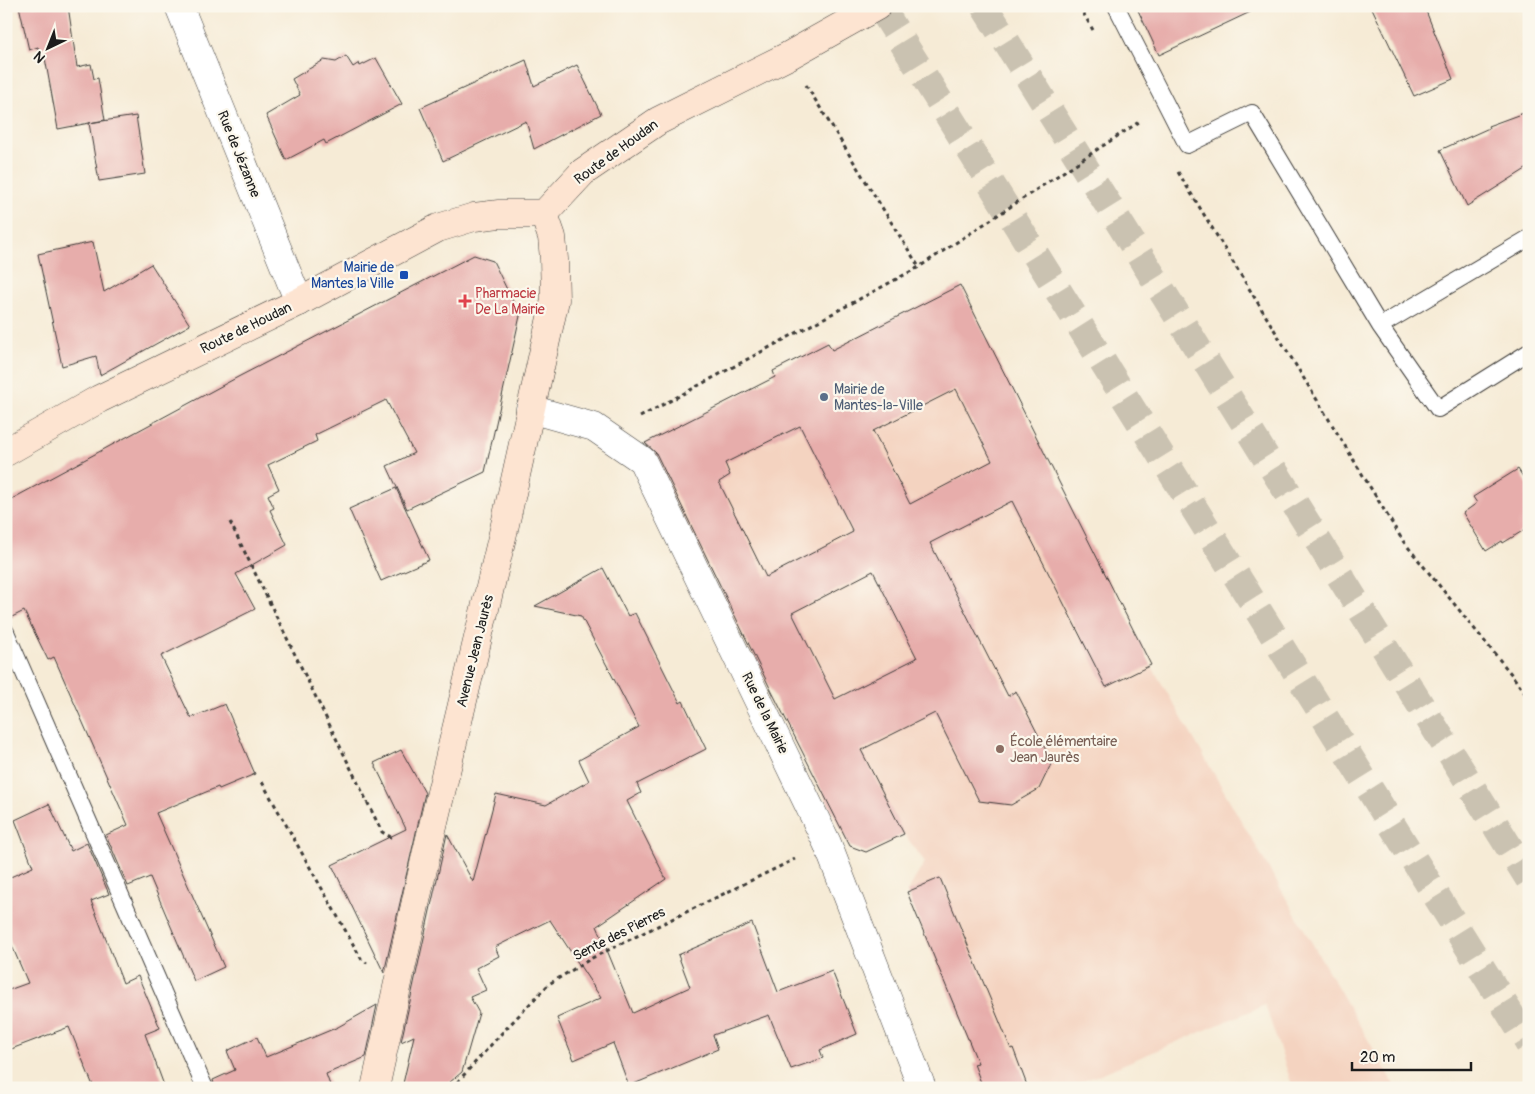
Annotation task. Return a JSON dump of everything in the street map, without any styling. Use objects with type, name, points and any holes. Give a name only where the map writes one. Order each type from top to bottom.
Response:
[{"type":"main road","name":"Route de Houdan","points":[[6,452],[99,399],[299,302],[438,228],[474,217],[544,214],[583,172],[658,121],[788,56],[877,6]]},
{"type":"main road","name":"Avenue Jean Jaurès","points":[[375,1088],[426,855],[504,529],[555,300],[552,237],[544,214]]},
{"type":"street","name":"Rue de Jézanne","points":[[179,6],[299,302]]},
{"type":"street","name":"Rue de la Mairie","points":[[530,409],[594,427],[642,460],[827,843],[922,1088]]},
{"type":"lane","points":[[1116,6],[1187,145],[1252,113],[1380,326],[1438,409],[1529,352]]},
{"type":"lane","points":[[1380,326],[1529,238]]},
{"type":"lane","points":[[6,632],[205,1088]]},
{"type":"path","points":[[1079,6],[1094,32]]},
{"type":"path","points":[[788,56],[919,267]]},
{"type":"path","points":[[606,436],[919,267],[1145,118]]},
{"type":"path","points":[[1174,166],[1403,541],[1512,674],[1529,699]]},
{"type":"path","points":[[230,522],[382,832],[426,855]]},
{"type":"path","points":[[262,782],[362,960],[399,979]]},
{"type":"path","name":"Sente des Pierres","points":[[452,1088],[549,984],[592,958],[827,843]]},
{"type":"shaded area","name":"École élémentaire Jean Jaurès","points":[[1000,365],[1151,665],[1396,1088],[1293,1088],[1265,1005],[1067,1088],[1034,1088],[1011,1049],[978,1063],[907,892],[925,862],[904,834],[866,852],[850,846],[645,444],[775,377],[800,426],[873,431]]},
{"type":"building","points":[[19,6],[68,6],[77,67],[91,64],[94,79],[98,78],[105,120],[58,129],[45,58],[40,59],[38,47],[29,50]]},
{"type":"building","points":[[1136,6],[1263,6],[1159,55]]},
{"type":"building","points":[[1371,6],[1424,6],[1453,79],[1414,96]]},
{"type":"building","points":[[346,56],[353,67],[359,63],[360,66],[376,58],[402,104],[326,144],[324,140],[286,160],[266,115],[300,95],[292,79],[324,60],[336,62]]},
{"type":"building","points":[[526,60],[534,86],[577,65],[601,114],[534,149],[526,121],[443,161],[420,108]]},
{"type":"building","points":[[1529,111],[1529,167],[1467,206],[1440,150],[1489,128],[1488,126]]},
{"type":"building","points":[[136,116],[145,174],[99,181],[89,123]]},
{"type":"building","points":[[93,242],[104,292],[151,264],[190,325],[100,375],[96,356],[62,366],[38,254]]},
{"type":"building","points":[[474,255],[493,261],[520,316],[485,472],[407,509],[387,466],[414,453],[386,400],[315,435],[317,441],[268,465],[279,489],[268,495],[274,508],[270,510],[287,545],[236,574],[255,609],[161,656],[191,718],[225,704],[255,774],[156,813],[224,967],[194,981],[150,877],[128,886],[106,835],[128,825],[54,657],[48,660],[24,611],[6,620],[6,502],[238,377]]},
{"type":"building","points":[[960,285],[1151,665],[1106,687],[1012,501],[930,543],[1008,696],[1016,691],[1052,762],[1039,789],[1011,805],[979,801],[935,713],[861,750],[904,834],[866,852],[850,846],[769,686],[656,453],[645,443],[775,377],[773,371],[828,343],[832,350]],"holes":[[[956,389],[992,461],[910,504],[873,431]],[[800,426],[853,532],[766,577],[719,482],[730,475],[725,463]],[[873,571],[917,658],[835,699],[792,613]]]},
{"type":"building","points":[[1518,469],[1529,486],[1529,527],[1486,551],[1463,513],[1477,503],[1473,497]]},
{"type":"building","points":[[396,488],[429,560],[381,581],[349,509]]},
{"type":"building","points":[[603,568],[628,616],[635,613],[680,703],[683,701],[706,749],[637,784],[641,793],[627,801],[666,879],[597,926],[633,1013],[690,987],[678,955],[752,923],[778,992],[832,971],[857,1034],[820,1050],[823,1058],[791,1069],[769,1015],[713,1035],[718,1049],[629,1086],[613,1043],[574,1060],[557,1018],[601,998],[550,920],[495,947],[499,956],[476,968],[486,990],[470,997],[479,1013],[462,1072],[443,1088],[402,1088],[414,1036],[401,1042],[447,834],[473,882],[496,794],[546,805],[589,781],[579,760],[639,727],[581,616],[535,606]]},
{"type":"building","points":[[401,750],[425,793],[384,973],[332,865],[406,829],[374,763]]},
{"type":"building","points":[[49,804],[71,851],[87,843],[109,894],[91,901],[123,983],[138,976],[160,1028],[145,1034],[165,1088],[94,1088],[69,1027],[6,1051],[6,991],[28,983],[6,932],[6,879],[33,867],[15,820]]},
{"type":"building","points":[[940,878],[1011,1049],[1013,1048],[1028,1088],[983,1088],[974,1064],[978,1063],[907,892]]},
{"type":"building","points":[[377,1005],[366,1057],[326,1074],[331,1088],[215,1088],[213,1080],[235,1070],[227,1051],[257,1037],[266,1057],[338,1027]]},
{"type":"tunnel","points":[[880,6],[1529,1044]]},
{"type":"tunnel","points":[[984,6],[1529,879]]},
{"type":"place","name":"Mairie de Mantes la Ville","points":[[404,275]]},
{"type":"place","name":"Pharmacie De La Mairie","points":[[465,301]]},
{"type":"place","name":"Mairie de Mantes-la-Ville","points":[[824,397]]},
{"type":"place","name":"École élémentaire Jean Jaurès","points":[[1000,749]]}]
